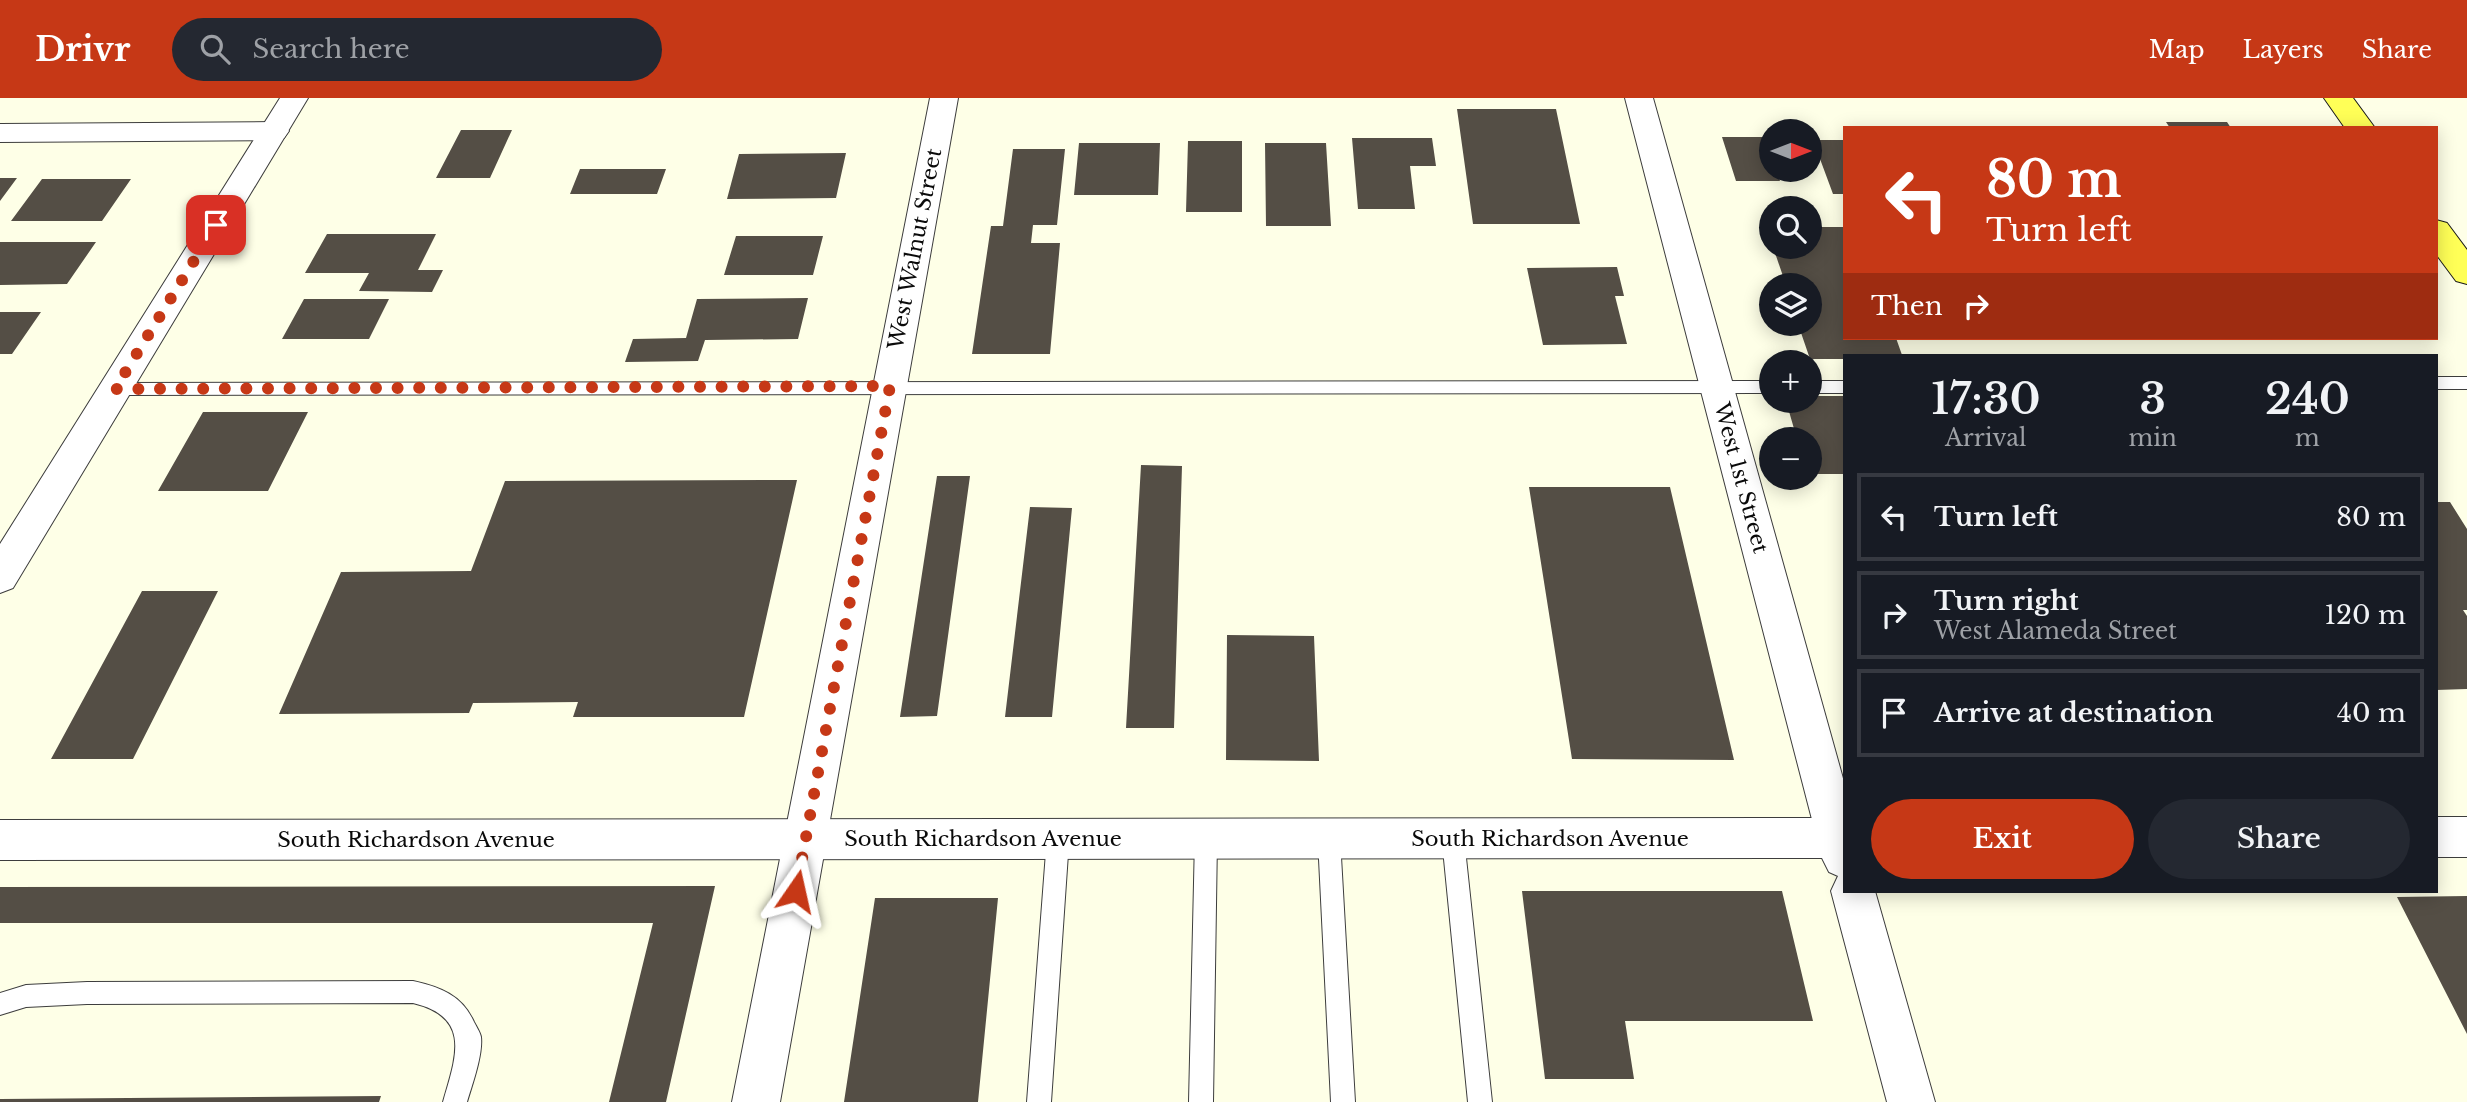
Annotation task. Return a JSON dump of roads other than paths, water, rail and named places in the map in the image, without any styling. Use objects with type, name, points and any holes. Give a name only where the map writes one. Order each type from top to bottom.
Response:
[{"type":"main road","points":[[2338,98],[2359,126]]},
{"type":"main road","points":[[2438,234],[2467,273]]},
{"type":"street","points":[[0,577],[294,98]]},
{"type":"street","name":"West Walnut Street","points":[[756,1102],[944,98]]},
{"type":"street","name":"West 1st Street","points":[[1639,98],[1843,845]]},
{"type":"street","points":[[0,133],[274,131]]},
{"type":"street","points":[[2438,837],[2467,837]]},
{"type":"street","name":"South Richardson Avenue","points":[[0,840],[1453,839],[1843,845]]},
{"type":"street","points":[[1854,893],[1911,1102]]},
{"type":"lane","points":[[2438,383],[2467,383]]},
{"type":"lane","points":[[115,389],[890,386],[1759,387]]},
{"type":"lane","points":[[1822,387],[1843,387]]},
{"type":"lane","points":[[1039,1102],[1058,839]]},
{"type":"lane","points":[[1201,1102],[1206,839]]},
{"type":"lane","points":[[1329,839],[1343,1102]]},
{"type":"lane","points":[[1453,839],[1480,1102]]},
{"type":"lane","points":[[0,1004],[26,996],[87,993],[413,992],[439,998],[460,1017],[469,1037],[455,1102]]}]
